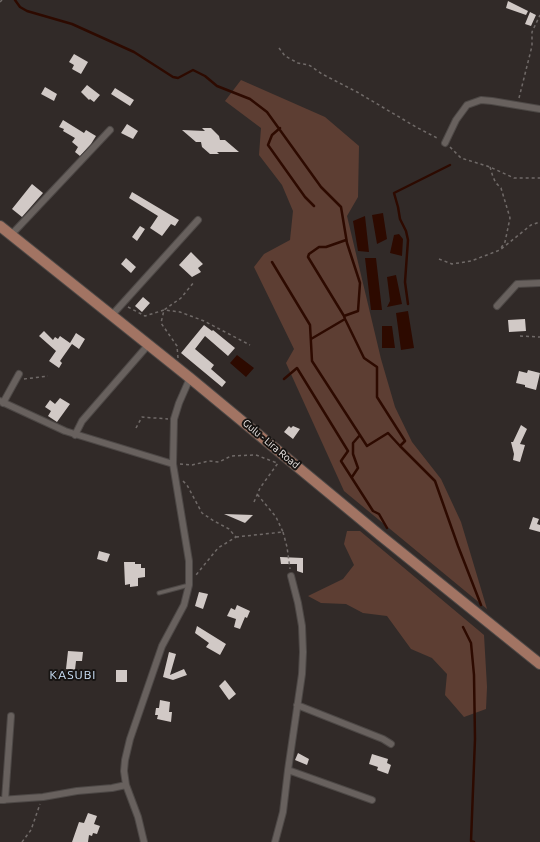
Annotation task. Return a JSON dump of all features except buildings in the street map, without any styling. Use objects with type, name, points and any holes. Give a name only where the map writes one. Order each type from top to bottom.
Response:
[{"type":"main road","name":"Gulu - Lira Road","points":[[0,226],[149,344],[480,617],[540,664]]},
{"type":"street","points":[[445,143],[456,120],[467,105],[480,100],[540,109]]},
{"type":"street","points":[[11,235],[110,130]]},
{"type":"street","points":[[112,315],[198,220]]},
{"type":"street","points":[[498,306],[517,284],[540,283]]},
{"type":"street","points":[[75,435],[82,421],[149,344]]},
{"type":"street","points":[[19,374],[2,402],[75,435],[174,464]]},
{"type":"street","points":[[144,842],[138,817],[126,785],[124,770],[130,739],[162,646],[182,609],[189,585],[189,561],[174,464],[174,419],[190,378]]},
{"type":"street","points":[[275,842],[283,812],[302,674],[303,646],[301,618],[291,576]]},
{"type":"street","points":[[297,705],[383,739],[391,744]]},
{"type":"street","points":[[11,716],[2,800],[43,797],[126,785]]},
{"type":"street","points":[[288,770],[372,800]]},
{"type":"lane","points":[[159,593],[189,585]]},
{"type":"path","points":[[517,106],[532,46],[532,32],[540,15]]},
{"type":"path","points":[[279,48],[284,56],[298,63],[309,64],[322,74],[357,92],[445,143],[461,158],[490,166],[514,178],[540,178]]},
{"type":"path","points":[[490,166],[493,178],[496,184],[501,188],[510,218],[505,242],[500,250]]},
{"type":"path","points":[[439,259],[452,264],[471,261],[500,250],[531,225],[540,222]]},
{"type":"path","points":[[122,304],[145,316],[164,310],[181,298],[194,282]]},
{"type":"path","points":[[164,310],[180,312],[204,321],[250,345]]},
{"type":"path","points":[[164,310],[162,323],[177,346],[179,369]]},
{"type":"path","points":[[520,336],[540,337]]},
{"type":"path","points":[[14,383],[22,379],[48,376]]},
{"type":"path","points":[[136,428],[142,417],[174,419]]},
{"type":"path","points":[[174,464],[192,464],[209,461],[218,462],[231,456],[256,455],[277,463],[294,464]]},
{"type":"path","points":[[254,502],[257,494],[277,463]]},
{"type":"path","points":[[176,475],[187,485],[202,513],[214,522],[229,529],[236,536]]},
{"type":"path","points":[[257,494],[276,517],[283,532],[287,547],[291,576]]},
{"type":"path","points":[[189,585],[218,548],[236,536],[283,532]]},
{"type":"path","points":[[22,842],[31,830],[43,797]]},
{"type":"shaded area","points":[[241,80],[325,117],[359,146],[358,197],[347,216],[381,359],[395,407],[412,442],[441,479],[461,522],[487,609],[344,491],[286,363],[294,349],[254,267],[264,254],[290,240],[293,211],[282,185],[259,155],[261,128],[225,101]]},
{"type":"shaded area","points":[[383,213],[387,239],[377,244],[372,215]]},
{"type":"shaded area","points":[[365,216],[369,252],[358,251],[353,221]]},
{"type":"shaded area","points":[[399,234],[403,239],[402,256],[390,253],[394,235]]},
{"type":"shaded area","points":[[365,258],[376,258],[382,310],[371,310]]},
{"type":"shaded area","points":[[396,275],[402,304],[387,307],[390,301],[387,277]]},
{"type":"shaded area","points":[[408,311],[414,348],[401,350],[396,313]]},
{"type":"shaded area","points":[[382,326],[392,326],[395,348],[382,348]]},
{"type":"shaded area","points":[[237,355],[254,368],[246,377],[230,363]]},
{"type":"shaded area","points":[[347,531],[360,531],[484,635],[487,687],[486,709],[464,717],[445,695],[447,674],[432,658],[411,649],[387,616],[363,613],[346,604],[321,603],[308,596],[343,579],[354,565],[344,544]]},
{"type":"waterway","points":[[15,0],[20,7],[27,11],[72,24],[134,52],[173,77],[178,78],[193,70],[205,76],[217,86],[250,99],[267,112],[321,187],[341,207],[347,243],[360,283],[358,311],[344,316],[345,319],[364,358],[377,367],[377,397],[405,441],[400,446],[435,481],[481,605]]},
{"type":"waterway","points":[[280,128],[272,135],[268,145],[305,197],[314,206]]},
{"type":"waterway","points":[[408,304],[405,282],[408,240],[406,231],[400,219],[394,193],[450,165]]},
{"type":"waterway","points":[[344,316],[308,257],[309,254],[319,247],[326,247],[346,240]]},
{"type":"waterway","points":[[272,262],[310,325],[312,361],[367,446],[388,433],[400,446]]},
{"type":"waterway","points":[[311,339],[345,319]]},
{"type":"waterway","points":[[284,379],[297,368],[348,451],[341,461],[373,511],[379,514],[387,528]]},
{"type":"waterway","points":[[352,477],[358,468],[353,454],[353,443],[360,435]]},
{"type":"waterway","points":[[463,627],[471,643],[474,675],[475,739],[471,841],[474,842]]},
{"type":"district","name":"KASUBI","points":[[73,675]]}]
